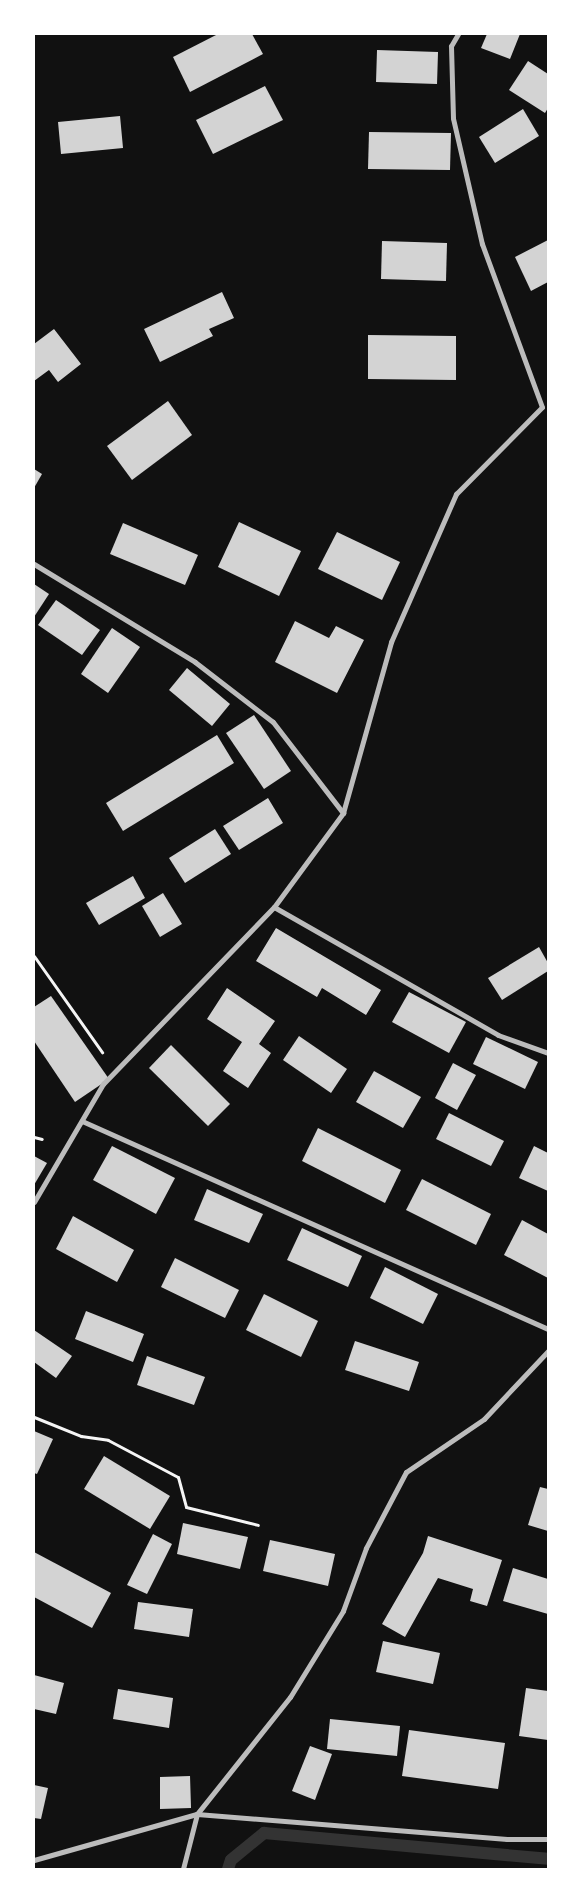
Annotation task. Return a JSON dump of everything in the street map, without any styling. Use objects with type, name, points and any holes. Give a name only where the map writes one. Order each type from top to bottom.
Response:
[{"type":"street","points":[[34,1202],[103,1084],[274,907],[343,813],[391,642],[456,494],[542,407],[482,244],[453,118],[451,46],[458,34]]},
{"type":"street","points":[[34,564],[195,662],[272,722],[343,813]]},
{"type":"street","points":[[274,907],[498,1035],[548,1053]]},
{"type":"street","points":[[82,1121],[548,1328]]},
{"type":"street","points":[[183,1869],[197,1814],[290,1697],[343,1612],[366,1548],[406,1472],[484,1419],[548,1351]]},
{"type":"street","points":[[34,1860],[197,1814],[507,1839],[548,1839]]},
{"type":"path","points":[[34,956],[116,1071]]},
{"type":"path","points":[[34,1417],[81,1436],[108,1440],[178,1477],[186,1507],[258,1525]]},
{"type":"building","points":[[218,34],[252,34],[263,54],[190,92],[173,57]]},
{"type":"building","points":[[487,34],[520,34],[510,59],[481,48]]},
{"type":"building","points":[[377,50],[438,52],[437,84],[376,82]]},
{"type":"building","points":[[528,61],[548,74],[548,108],[545,113],[509,90]]},
{"type":"building","points":[[265,86],[283,120],[213,154],[196,120]]},
{"type":"building","points":[[523,109],[539,136],[495,163],[479,137]]},
{"type":"building","points":[[120,116],[123,148],[61,154],[58,122]]},
{"type":"building","points":[[369,132],[451,133],[450,170],[368,169]]},
{"type":"building","points":[[548,240],[548,282],[531,291],[515,257]]},
{"type":"building","points":[[382,241],[447,243],[446,281],[381,279]]},
{"type":"building","points":[[222,292],[234,318],[209,329],[213,336],[160,362],[144,329]]},
{"type":"building","points":[[54,329],[81,364],[58,382],[49,370],[34,381],[34,344]]},
{"type":"building","points":[[368,335],[456,336],[456,380],[368,379]]},
{"type":"building","points":[[168,401],[192,435],[132,480],[107,446]]},
{"type":"building","points":[[34,469],[42,474],[34,488]]},
{"type":"building","points":[[239,522],[301,551],[279,596],[218,567]]},
{"type":"building","points":[[123,523],[198,555],[185,585],[110,554]]},
{"type":"building","points":[[337,532],[400,562],[382,600],[318,569]]},
{"type":"building","points":[[34,584],[49,594],[34,617]]},
{"type":"building","points":[[56,600],[100,630],[82,655],[38,625]]},
{"type":"building","points":[[295,621],[329,638],[336,626],[364,640],[337,693],[275,662]]},
{"type":"building","points":[[112,628],[140,647],[108,693],[81,674]]},
{"type":"building","points":[[187,668],[230,704],[212,726],[169,690]]},
{"type":"building","points":[[254,715],[291,771],[264,789],[226,733]]},
{"type":"building","points":[[217,735],[234,763],[123,831],[106,803]]},
{"type":"building","points":[[268,798],[283,823],[239,850],[223,826]]},
{"type":"building","points":[[215,829],[231,854],[185,883],[169,858]]},
{"type":"building","points":[[133,876],[145,898],[99,925],[86,903]]},
{"type":"building","points":[[163,893],[182,924],[160,937],[142,906]]},
{"type":"building","points":[[276,928],[381,990],[366,1015],[322,988],[317,997],[256,961]]},
{"type":"building","points":[[539,947],[548,963],[548,971],[502,1000],[488,978]]},
{"type":"building","points":[[227,988],[275,1021],[259,1044],[271,1053],[248,1088],[223,1071],[242,1042],[207,1019]]},
{"type":"building","points":[[409,992],[466,1022],[449,1053],[392,1022]]},
{"type":"building","points":[[51,996],[109,1079],[75,1102],[34,1041],[34,1007]]},
{"type":"building","points":[[299,1036],[347,1069],[331,1093],[283,1060]]},
{"type":"building","points":[[486,1037],[538,1062],[525,1089],[473,1064]]},
{"type":"building","points":[[171,1045],[230,1104],[208,1126],[149,1068]]},
{"type":"building","points":[[453,1063],[476,1075],[457,1110],[435,1098]]},
{"type":"building","points":[[374,1071],[421,1097],[403,1128],[356,1102]]},
{"type":"building","points":[[449,1113],[504,1141],[491,1166],[436,1139]]},
{"type":"building","points":[[318,1128],[401,1170],[385,1203],[302,1161]]},
{"type":"building","points":[[112,1146],[175,1178],[156,1214],[93,1180]]},
{"type":"building","points":[[534,1146],[548,1153],[548,1191],[519,1178]]},
{"type":"building","points":[[34,1156],[47,1163],[34,1185]]},
{"type":"building","points":[[422,1179],[491,1214],[476,1245],[406,1210]]},
{"type":"building","points":[[207,1189],[263,1214],[249,1243],[194,1220]]},
{"type":"building","points":[[73,1216],[134,1250],[117,1282],[56,1249]]},
{"type":"building","points":[[522,1220],[548,1234],[548,1278],[504,1255]]},
{"type":"building","points":[[302,1228],[362,1256],[348,1287],[287,1260]]},
{"type":"building","points":[[175,1258],[239,1290],[225,1318],[161,1287]]},
{"type":"building","points":[[385,1267],[438,1294],[423,1324],[370,1298]]},
{"type":"building","points":[[264,1294],[318,1321],[301,1357],[246,1330]]},
{"type":"building","points":[[86,1311],[144,1334],[133,1362],[75,1339]]},
{"type":"building","points":[[34,1330],[72,1356],[56,1378],[34,1362]]},
{"type":"building","points":[[355,1341],[419,1362],[409,1391],[345,1370]]},
{"type":"building","points":[[147,1356],[205,1377],[194,1405],[137,1385]]},
{"type":"building","points":[[34,1431],[53,1439],[37,1474],[34,1473]]},
{"type":"building","points":[[104,1456],[170,1496],[150,1529],[84,1489]]},
{"type":"building","points":[[540,1487],[548,1489],[548,1531],[528,1525]]},
{"type":"building","points":[[183,1523],[248,1537],[240,1569],[177,1554]]},
{"type":"building","points":[[153,1534],[172,1544],[147,1594],[127,1585]]},
{"type":"building","points":[[428,1536],[502,1560],[487,1606],[470,1601],[473,1589],[438,1578],[405,1637],[382,1624],[423,1553]]},
{"type":"building","points":[[270,1540],[335,1554],[328,1586],[263,1571]]},
{"type":"building","points":[[34,1552],[111,1593],[92,1628],[34,1597]]},
{"type":"building","points":[[513,1568],[548,1579],[548,1614],[503,1601]]},
{"type":"building","points":[[138,1602],[193,1609],[189,1637],[134,1629]]},
{"type":"building","points":[[383,1641],[440,1653],[433,1684],[376,1672]]},
{"type":"building","points":[[34,1675],[64,1683],[56,1714],[34,1709]]},
{"type":"building","points":[[526,1688],[548,1691],[548,1740],[519,1736]]},
{"type":"building","points":[[118,1689],[173,1698],[169,1728],[113,1719]]},
{"type":"building","points":[[330,1719],[400,1726],[397,1756],[327,1749]]},
{"type":"building","points":[[409,1730],[505,1743],[498,1789],[402,1776]]},
{"type":"building","points":[[310,1746],[332,1754],[315,1800],[292,1791]]},
{"type":"building","points":[[190,1776],[191,1808],[160,1809],[160,1777]]},
{"type":"building","points":[[34,1785],[48,1788],[41,1819],[34,1818]]},
{"type":"waterway","points":[[228,1869],[231,1860],[264,1833],[548,1859]]}]
